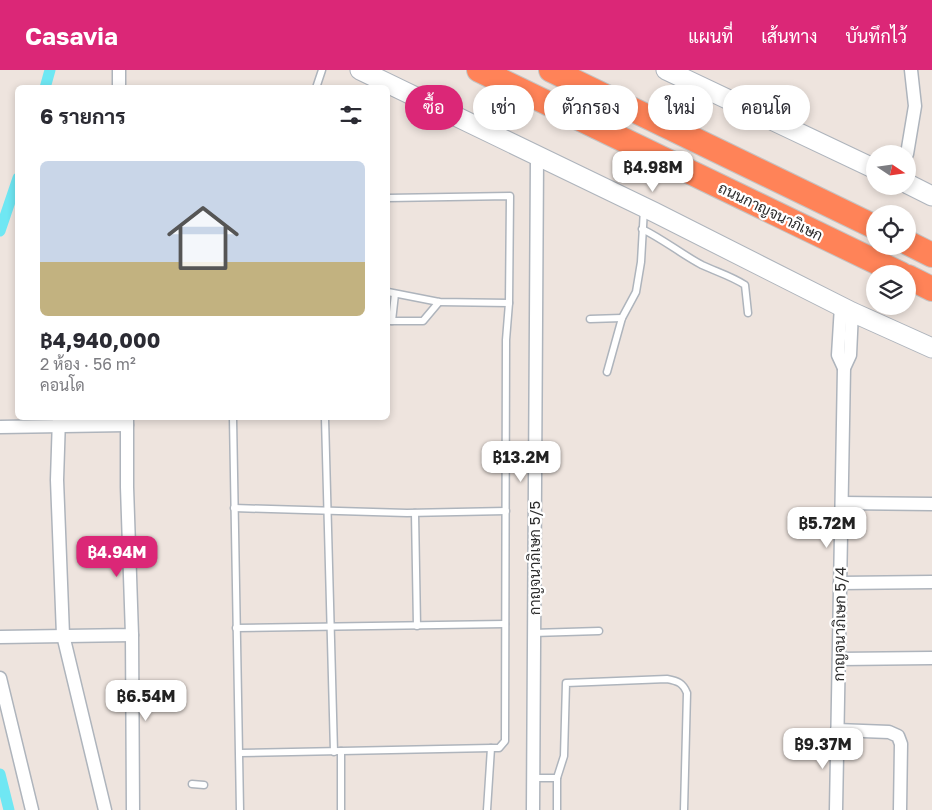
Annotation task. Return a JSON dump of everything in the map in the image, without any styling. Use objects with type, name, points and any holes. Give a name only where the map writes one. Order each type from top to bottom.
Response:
[{"type":"highway","name":"ถนนกาญจนาภิเษก","points":[[479,70],[882,265]]},
{"type":"highway","name":"ถนนกาญจนาภิเษก","points":[[551,70],[866,223]]},
{"type":"highway","points":[[916,247],[932,255]]},
{"type":"highway","points":[[916,281],[932,289]]},
{"type":"main road","points":[[360,70],[846,309],[932,348]]},
{"type":"main road","points":[[666,70],[866,165]]},
{"type":"main road","points":[[916,188],[932,196]]},
{"type":"street","points":[[119,70],[119,85]]},
{"type":"street","points":[[908,145],[915,106],[911,70]]},
{"type":"street","name":"กาญจนาภิเษก 5/5","points":[[532,810],[537,157]]},
{"type":"street","name":"กาญจนาภิเษก 5/4","points":[[836,810],[844,368],[850,355],[846,309]]},
{"type":"street","points":[[0,427],[59,422],[127,421],[132,635],[133,810]]},
{"type":"street","points":[[59,422],[57,480],[63,635],[105,810]]},
{"type":"street","points":[[842,503],[932,504]]},
{"type":"street","points":[[840,583],[932,582]]},
{"type":"street","points":[[0,638],[63,635],[132,635]]},
{"type":"street","points":[[839,659],[931,658]]},
{"type":"street","points":[[0,678],[32,810]]},
{"type":"street","points":[[837,730],[889,732],[898,736],[901,744],[900,810]]},
{"type":"lane","points":[[317,85],[322,70]]},
{"type":"lane","points":[[240,753],[499,748],[505,741],[506,340],[509,302],[510,196],[390,198]]},
{"type":"lane","points":[[607,372],[622,318],[636,292],[641,262],[644,208]]},
{"type":"lane","points":[[642,229],[664,239],[704,266],[731,275],[745,285],[748,313]]},
{"type":"lane","points":[[390,293],[439,302],[509,302]]},
{"type":"lane","points":[[395,294],[390,321],[424,321],[439,302]]},
{"type":"lane","points":[[590,319],[622,318]]},
{"type":"lane","points":[[233,420],[240,810]]},
{"type":"lane","points":[[325,420],[337,752],[341,810]]},
{"type":"lane","points":[[234,508],[328,509],[416,513],[506,511]]},
{"type":"lane","points":[[416,513],[417,626]]},
{"type":"lane","points":[[236,628],[505,624]]},
{"type":"lane","points":[[534,633],[599,631]]},
{"type":"lane","points":[[557,810],[557,778],[564,756],[566,683],[667,680],[678,681],[684,685],[687,693],[684,810]]},
{"type":"lane","points":[[487,810],[490,748]]},
{"type":"lane","points":[[533,778],[557,778]]},
{"type":"lane","points":[[192,784],[204,784]]},
{"type":"waterway","points":[[46,85],[50,70]]},
{"type":"waterway","points":[[0,231],[15,187]]},
{"type":"waterway","points":[[0,774],[9,810]]}]
